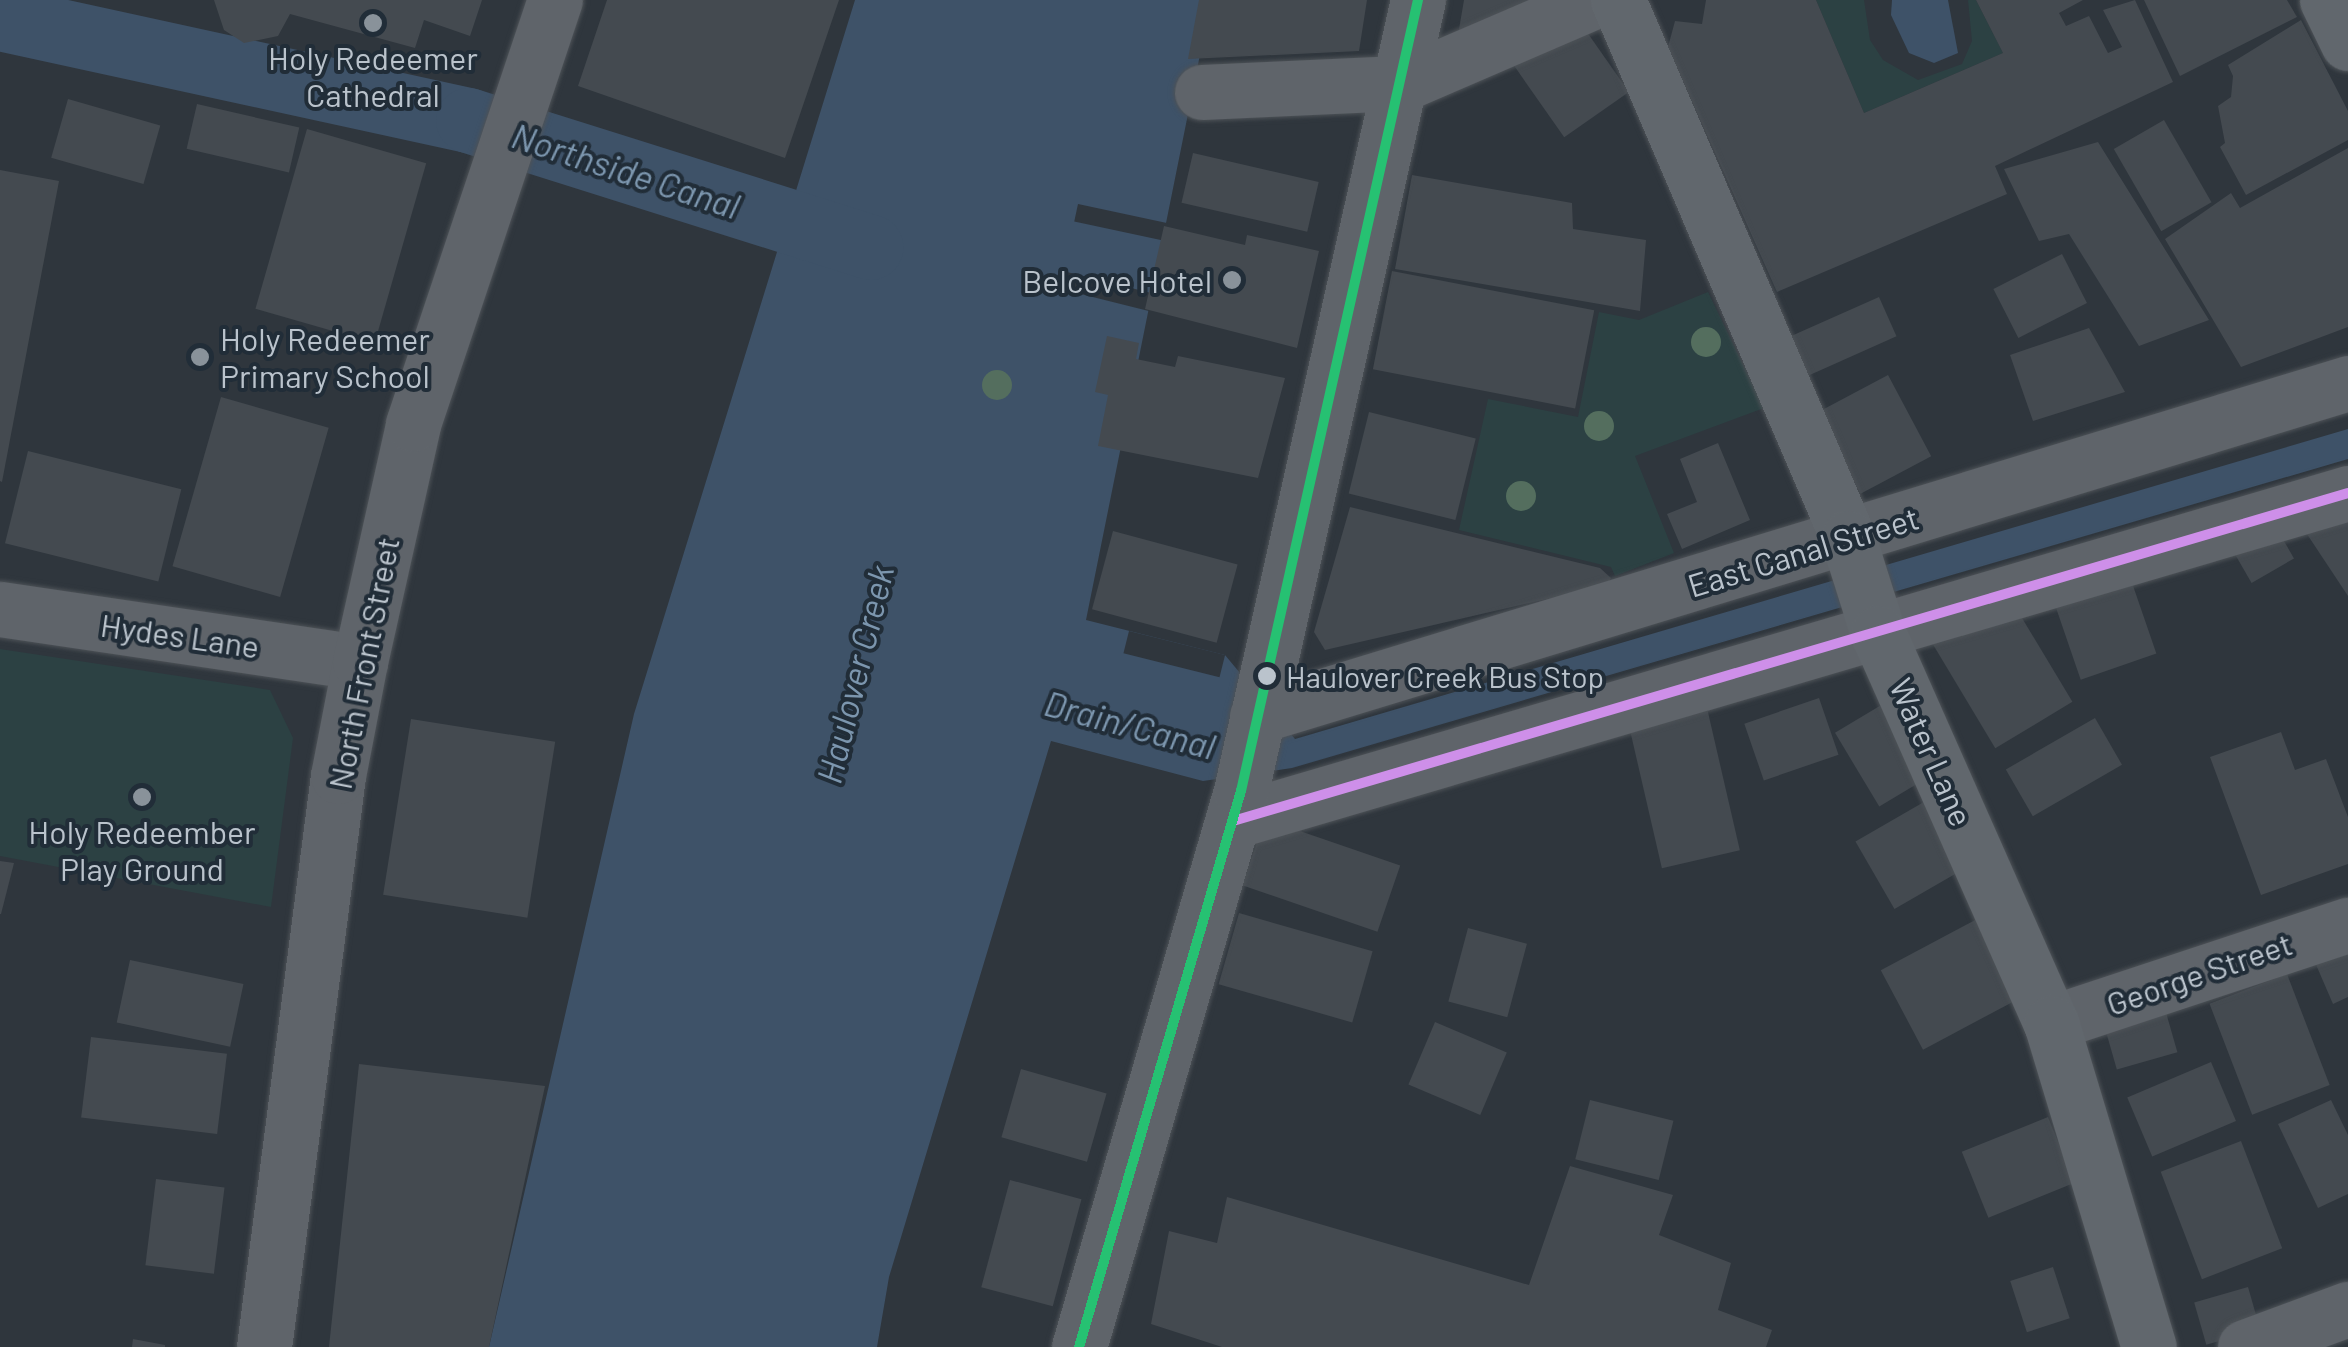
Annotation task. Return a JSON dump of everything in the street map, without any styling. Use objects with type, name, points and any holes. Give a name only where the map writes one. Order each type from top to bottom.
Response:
[{"type":"main road","name":"Water Lane","points":[[1618,0],[2051,1023],[2150,1347]]},
{"type":"main road","points":[[2327,0],[2348,44]]},
{"type":"street","name":"North Front Street","points":[[264,1347],[336,796],[360,662],[414,424],[517,104],[555,0]]},
{"type":"street","points":[[1079,1347],[1237,806],[1404,82],[1418,0]]},
{"type":"street","points":[[1202,92],[1404,82],[1597,0]]},
{"type":"street","name":"East Canal Street","points":[[1255,726],[1864,587],[2348,383]]},
{"type":"street","points":[[1237,806],[1864,587],[2348,492]]},
{"type":"street","name":"Hydes Lane","points":[[0,608],[360,662]]},
{"type":"street","name":"George Street","points":[[2051,1023],[2348,925]]},
{"type":"street","points":[[2245,1347],[2348,1309]]},
{"type":"green space","points":[[1816,0],[1864,0],[1870,40],[1883,60],[1918,80],[1962,64],[1972,41],[1968,0],[1976,0],[2003,53],[1864,113]]},
{"type":"green space","points":[[1708,292],[1764,408],[1635,456],[1674,553],[1615,576],[1611,567],[1459,530],[1488,399],[1578,417],[1599,312],[1639,320]]},
{"type":"green space","name":"Holy Redeember Play Ground","points":[[0,649],[270,690],[293,738],[271,907],[0,856]]},
{"type":"water","points":[[855,0],[1211,0],[1086,620],[1225,655],[1295,739],[2348,429],[2348,459],[1292,768],[1203,781],[1051,741],[889,1277],[877,1347],[489,1347],[634,714]]},
{"type":"water","points":[[1892,0],[1948,0],[1958,53],[1934,63],[1909,53],[1891,15]]},
{"type":"pier","points":[[1078,204],[1168,223],[1164,241],[1074,222]]},
{"type":"pier","points":[[1059,270],[1154,294],[1150,311],[1055,287]]},
{"type":"pier","points":[[1129,631],[1225,655],[1219,677],[1123,653]]},
{"type":"building","name":"Holy Redeemer Cathedral","points":[[214,0],[482,0],[470,36],[424,20],[415,48],[290,14],[278,36],[244,43],[224,30]]},
{"type":"building","points":[[607,0],[839,0],[785,158],[578,86]]},
{"type":"building","points":[[1199,0],[1367,0],[1359,51],[1188,59]]},
{"type":"building","points":[[1464,0],[1548,0],[1458,35]]},
{"type":"building","points":[[1706,0],[1816,0],[1864,113],[2003,53],[1976,0],[2083,0],[2059,13],[2066,26],[2089,16],[2108,53],[2122,47],[2103,10],[2135,0],[2173,82],[1995,166],[2007,194],[1777,292],[1668,47],[1675,21],[1702,24]]},
{"type":"building","points":[[2144,0],[2287,0],[2297,17],[2180,76]]},
{"type":"building","points":[[1575,15],[1629,92],[1564,137],[1510,60]]},
{"type":"building","points":[[2301,20],[2348,111],[2348,140],[2246,195],[2220,147],[2225,143],[2218,106],[2231,97],[2233,76],[2228,65]]},
{"type":"building","points":[[68,99],[160,125],[143,184],[51,158]]},
{"type":"building","points":[[197,104],[299,128],[289,172],[187,149]]},
{"type":"building","points":[[2164,120],[2212,202],[2161,231],[2114,149]]},
{"type":"building","points":[[307,129],[426,163],[375,343],[255,309]]},
{"type":"building","points":[[2098,142],[2209,320],[2139,346],[2069,234],[2039,241],[2004,169]]},
{"type":"building","points":[[2348,148],[2348,327],[2241,367],[2165,239],[2231,193],[2240,208]]},
{"type":"building","points":[[1193,153],[1319,182],[1307,232],[1182,203]]},
{"type":"building","points":[[0,170],[59,181],[2,482],[0,481]]},
{"type":"building","points":[[1412,175],[1572,203],[1573,229],[1646,240],[1640,311],[1395,269]]},
{"type":"building","name":"Belcove Hotel","points":[[1164,226],[1245,245],[1247,235],[1319,251],[1297,348],[1145,309]]},
{"type":"building","points":[[2062,254],[2087,303],[2018,338],[1993,289]]},
{"type":"building","points":[[1392,271],[1594,310],[1575,408],[1373,369]]},
{"type":"building","points":[[1879,297],[1896,336],[1807,376],[1789,337]]},
{"type":"building","points":[[2089,328],[2125,392],[2033,421],[2010,355]]},
{"type":"building","points":[[1107,336],[1139,343],[1136,359],[1175,367],[1178,356],[1285,378],[1258,478],[1098,446],[1108,395],[1095,392]]},
{"type":"building","points":[[1888,375],[1931,456],[1861,494],[1817,413]]},
{"type":"building","points":[[221,397],[329,428],[280,597],[172,566]]},
{"type":"building","points":[[1369,412],[1476,439],[1455,520],[1349,494]]},
{"type":"building","points":[[1718,443],[1750,520],[1682,549],[1667,514],[1697,502],[1680,459]]},
{"type":"building","points":[[28,451],[181,489],[158,581],[5,543]]},
{"type":"building","points":[[2262,503],[2294,558],[2252,583],[2220,528]]},
{"type":"building","points":[[2348,503],[2348,596],[2297,519]]},
{"type":"building","points":[[1350,507],[1600,568],[1611,578],[1608,585],[1325,650],[1314,632]]},
{"type":"building","points":[[1113,531],[1238,564],[1217,643],[1092,609]]},
{"type":"building","points":[[2130,577],[2156,654],[2081,680],[2054,603]]},
{"type":"building","points":[[2007,593],[2072,702],[1995,748],[1930,639]]},
{"type":"building","points":[[1819,698],[1839,755],[1764,780],[1744,724]]},
{"type":"building","points":[[1883,704],[1927,778],[1879,807],[1835,733]]},
{"type":"building","points":[[1707,708],[1740,850],[1662,868],[1629,726]]},
{"type":"building","points":[[2095,718],[2122,765],[2033,816],[2006,770]]},
{"type":"building","points":[[411,719],[555,742],[527,918],[383,895]]},
{"type":"building","points":[[2281,732],[2295,770],[2326,759],[2348,817],[2348,864],[2261,895],[2210,757]]},
{"type":"building","points":[[1936,795],[1975,863],[1894,909],[1855,842]]},
{"type":"building","points":[[1265,819],[1400,866],[1377,932],[1242,885]]},
{"type":"building","points":[[0,861],[14,863],[1,914],[0,914]]},
{"type":"building","points":[[1239,913],[1373,951],[1352,1022],[1219,984]]},
{"type":"building","points":[[1977,919],[2019,998],[1923,1050],[1881,970]]},
{"type":"building","points":[[1468,928],[1527,944],[1507,1017],[1448,1001]]},
{"type":"building","points":[[2348,945],[2348,997],[2333,1004],[2314,960]]},
{"type":"building","points":[[130,960],[243,984],[230,1047],[117,1023]]},
{"type":"building","points":[[2287,974],[2330,1085],[2252,1115],[2210,1004]]},
{"type":"building","points":[[2165,1009],[2177,1052],[2117,1070],[2104,1026]]},
{"type":"building","points":[[1435,1022],[1507,1052],[1480,1115],[1408,1085]]},
{"type":"building","points":[[91,1037],[227,1054],[217,1134],[81,1117]]},
{"type":"building","points":[[2211,1062],[2236,1121],[2152,1156],[2127,1098]]},
{"type":"building","points":[[359,1064],[545,1086],[489,1347],[329,1347]]},
{"type":"building","points":[[1021,1069],[1107,1094],[1087,1162],[1001,1137]]},
{"type":"building","points":[[1590,1100],[1673,1121],[1659,1180],[1575,1159]]},
{"type":"building","points":[[2331,1100],[2348,1135],[2348,1194],[2318,1208],[2278,1124]]},
{"type":"building","points":[[2048,1117],[2075,1183],[1988,1218],[1962,1152]]},
{"type":"building","points":[[2241,1141],[2282,1248],[2202,1279],[2161,1172]]},
{"type":"building","points":[[1570,1166],[1673,1195],[1659,1235],[1731,1263],[1718,1310],[1772,1330],[1766,1347],[1222,1347],[1151,1324],[1169,1231],[1217,1243],[1227,1197],[1529,1285]]},
{"type":"building","points":[[156,1179],[224,1187],[214,1274],[145,1265]]},
{"type":"building","points":[[1010,1180],[1081,1199],[1053,1306],[981,1287]]},
{"type":"building","points":[[2053,1267],[2070,1318],[2027,1332],[2010,1281]]},
{"type":"building","points":[[2248,1287],[2260,1329],[2206,1345],[2194,1302]]},
{"type":"building","points":[[133,1339],[165,1345],[165,1347],[132,1347]]},
{"type":"waterway","name":"Northside Canal","points":[[0,18],[468,120],[870,247]]},
{"type":"transit line","points":[[1079,1347],[1241,791],[1418,0]]},
{"type":"transit line","points":[[1233,821],[2348,493]]},
{"type":"place","name":"Holy Redeemer Cathedral","points":[[373,23]]},
{"type":"place","name":"Belcove Hotel","points":[[1232,280]]},
{"type":"place","name":"Holy Redeemer Primary School","points":[[200,357]]},
{"type":"place","name":"Haulover Creek Bus Stop","points":[[1267,676]]},
{"type":"place","name":"Holy Redeember Play Ground","points":[[142,797]]},
{"type":"water label","name":"Haulover Creek","points":[[854,674]]},
{"type":"water label","name":"Drain/Canal","points":[[1130,724]]}]
